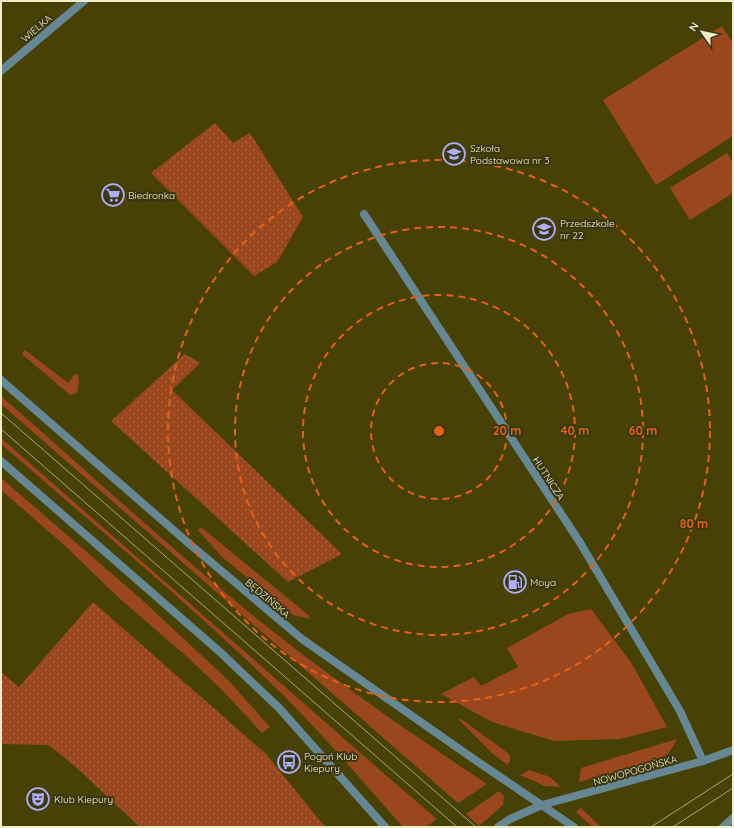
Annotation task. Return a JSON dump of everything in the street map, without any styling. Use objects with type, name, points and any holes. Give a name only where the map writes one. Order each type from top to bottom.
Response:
[{"type":"street","name":"WIELKA","points":[[1,71],[84,1]]},
{"type":"street","name":"HUTNICZA","points":[[364,214],[579,541],[680,711],[703,761]]},
{"type":"street","name":"BĘDZIŃSKA","points":[[1,380],[285,625],[355,676],[574,827]]},
{"type":"street","points":[[1,461],[225,658],[278,708],[385,827]]},
{"type":"street","name":"NOWOPOGOŃSKA","points":[[498,827],[510,819],[542,805],[580,796],[703,761],[733,750]]},
{"type":"street","points":[[723,827],[733,818]]},
{"type":"shaded area","points":[[722,26],[733,43],[733,136],[656,185],[603,100]]},
{"type":"shaded area","points":[[215,123],[233,143],[250,133],[303,217],[277,262],[254,276],[151,173]]},
{"type":"shaded area","points":[[727,153],[733,163],[733,193],[690,220],[670,188]]},
{"type":"shaded area","points":[[25,350],[68,383],[74,375],[78,374],[79,383],[77,393],[70,395],[22,354]]},
{"type":"shaded area","points":[[185,354],[200,363],[172,390],[342,554],[288,582],[111,421]]},
{"type":"shaded area","points":[[1,396],[179,553],[299,652],[360,697],[487,784],[458,803],[1,404]]},
{"type":"shaded area","points":[[1,438],[437,819],[426,827],[403,827],[330,745],[285,697],[251,664],[145,568],[1,444]]},
{"type":"shaded area","points":[[1,478],[140,598],[230,682],[270,727],[262,733],[221,689],[185,655],[119,598],[62,543],[1,490]]},
{"type":"shaded area","points":[[201,527],[307,614],[311,619],[293,615],[222,557],[198,530]]},
{"type":"shaded area","points":[[93,602],[266,754],[325,827],[140,827],[78,769],[49,745],[1,744],[1,672],[19,687]]},
{"type":"shaded area","points":[[591,609],[632,664],[667,727],[620,739],[554,741],[492,722],[441,694],[474,677],[481,686],[518,667],[507,648],[568,614]]},
{"type":"shaded area","points":[[460,718],[509,754],[510,760],[508,765],[494,755],[459,720]]},
{"type":"shaded area","points":[[677,739],[669,753],[658,760],[579,782],[581,768]]},
{"type":"shaded area","points":[[529,770],[550,777],[561,787],[545,786],[520,775]]},
{"type":"shaded area","points":[[499,791],[504,796],[503,805],[479,826],[466,814]]},
{"type":"shaded area","points":[[581,808],[601,827],[593,827],[577,813],[577,811]]},
{"type":"tram line","points":[[1,413],[476,827]]},
{"type":"tram line","points":[[1,429],[457,827]]},
{"type":"tram line","points":[[651,827],[733,774]]},
{"type":"tram line","points":[[673,827],[733,788]]},
{"type":"place","name":"Szkoła Podstawowa nr 3","points":[[454,154]]},
{"type":"place","name":"Biedronka","points":[[113,195]]},
{"type":"place","name":"Przedszkole nr 22","points":[[544,229]]},
{"type":"place","name":"Moya","points":[[515,582]]},
{"type":"place","name":"Pogoń Klub Kiepury","points":[[289,762]]},
{"type":"place","name":"Klub Kiepury","points":[[38,799]]}]
